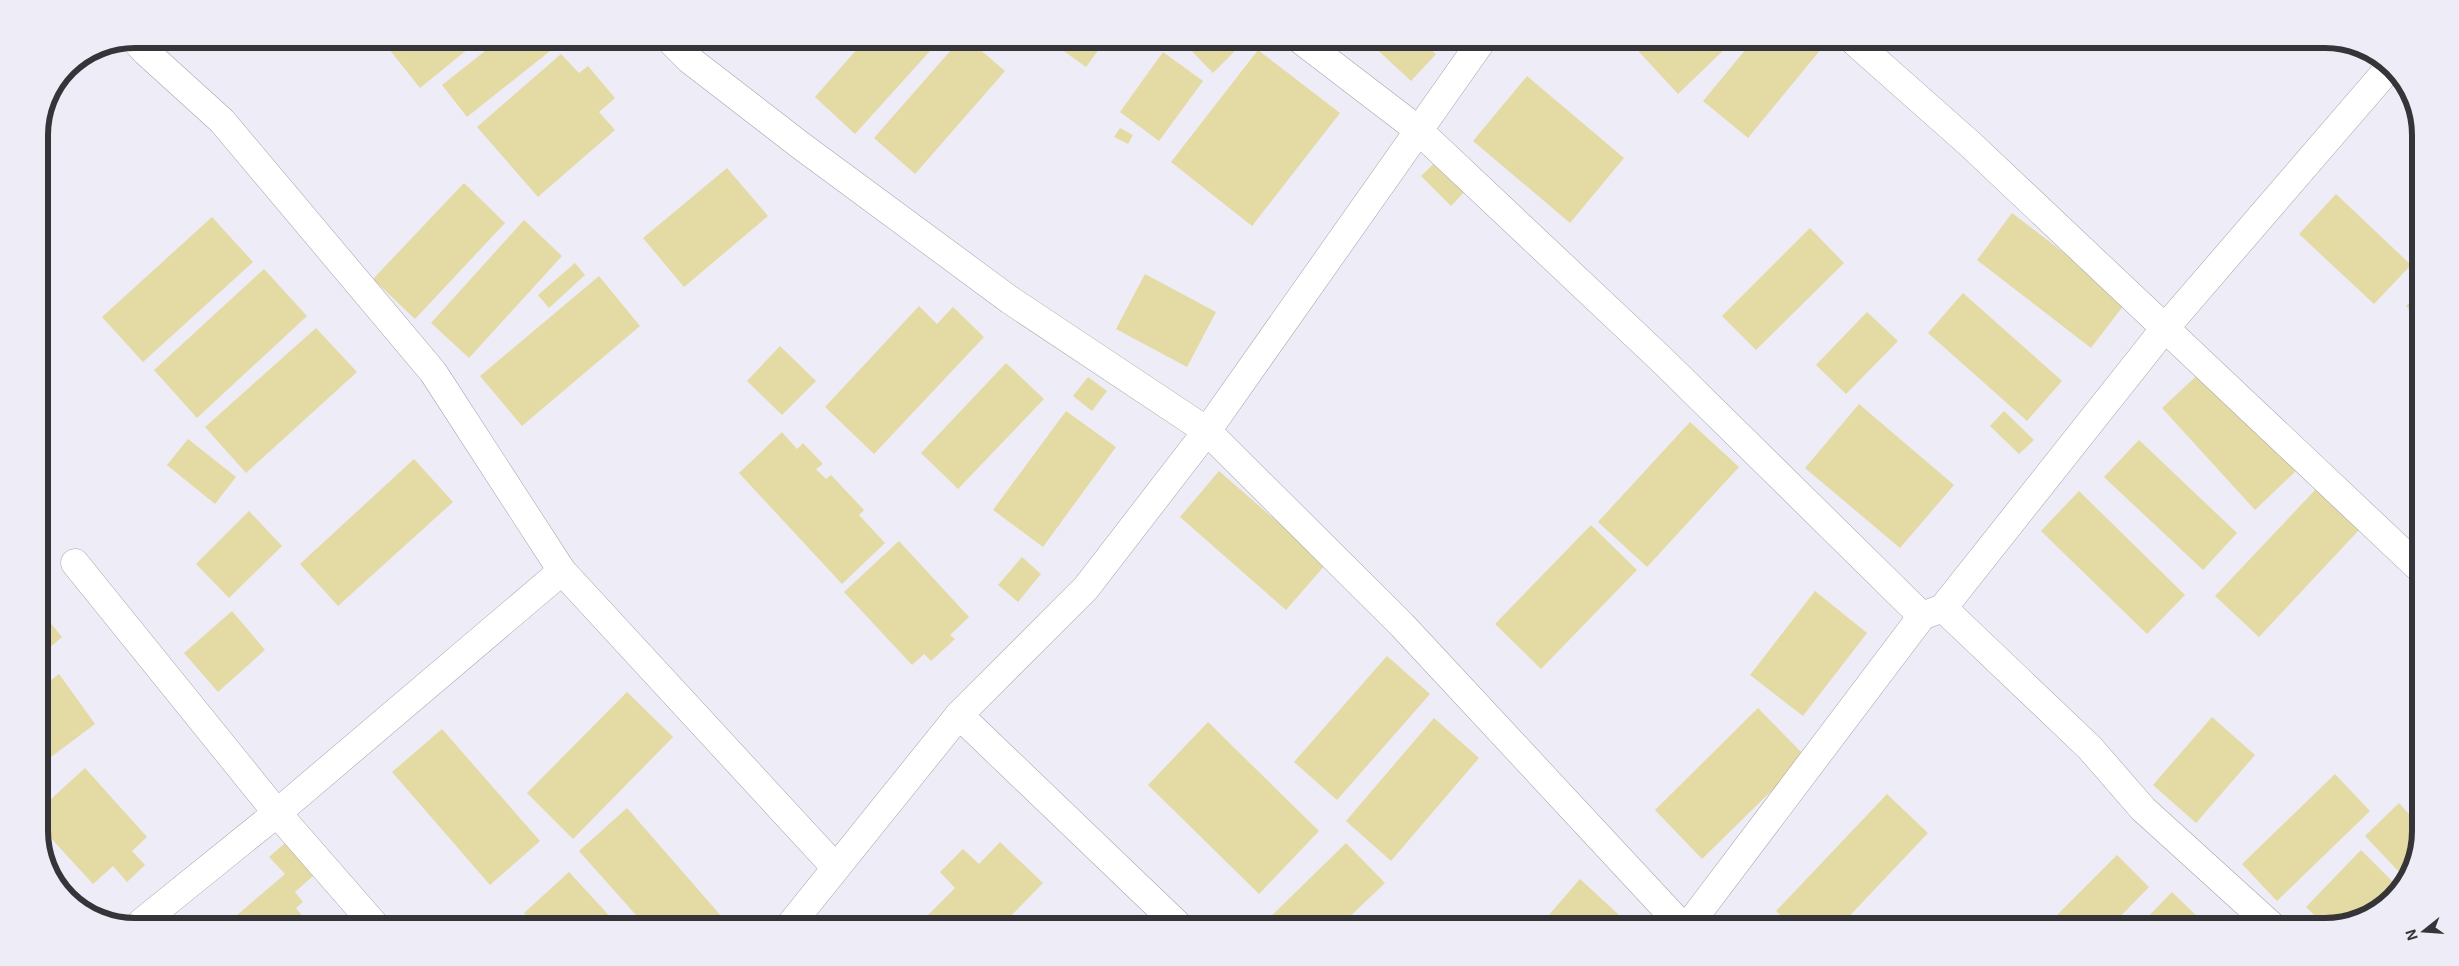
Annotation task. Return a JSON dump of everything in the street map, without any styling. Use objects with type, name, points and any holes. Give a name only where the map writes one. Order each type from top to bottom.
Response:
[{"type":"street","points":[[152,48],[222,121],[434,372],[562,571],[836,868]]},
{"type":"street","points":[[678,48],[690,60],[800,145],[1010,300],[1207,431],[1402,625],[1675,918]]},
{"type":"street","points":[[1310,48],[1418,129],[1662,360],[1933,612],[2090,748],[2143,809],[2263,918]]},
{"type":"street","points":[[796,918],[958,715],[1086,588],[1207,431],[1477,48]]},
{"type":"street","points":[[1862,48],[1970,144],[2412,561]]},
{"type":"street","points":[[1694,918],[1933,612],[2165,328],[2385,72]]},
{"type":"street","points":[[75,563],[277,813],[370,918]]},
{"type":"street","points":[[147,918],[277,813],[562,571]]},
{"type":"street","points":[[958,715],[1171,918]]},
{"type":"building","points":[[388,48],[469,48],[420,88]]},
{"type":"building","points":[[489,48],[548,48],[550,51],[467,117],[442,85]]},
{"type":"building","points":[[858,48],[933,48],[855,134],[815,97]]},
{"type":"building","points":[[953,48],[978,48],[1005,71],[915,174],[874,138]]},
{"type":"building","points":[[1060,48],[1100,48],[1086,67]]},
{"type":"building","points":[[1189,48],[1238,48],[1213,73]]},
{"type":"building","points":[[1375,48],[1429,48],[1436,54],[1411,81]]},
{"type":"building","points":[[1636,48],[1726,48],[1678,94]]},
{"type":"building","points":[[1747,48],[1822,48],[1748,138],[1703,101]]},
{"type":"building","points":[[1258,50],[1340,113],[1252,226],[1171,162]]},
{"type":"building","points":[[1163,52],[1203,81],[1159,141],[1120,112]]},
{"type":"building","points":[[561,54],[579,73],[588,66],[615,98],[599,112],[615,130],[538,197],[477,127]]},
{"type":"building","points":[[1527,76],[1624,158],[1570,223],[1473,141]]},
{"type":"building","points":[[1120,128],[1133,135],[1128,144],[1114,137]]},
{"type":"building","points":[[1440,158],[1469,187],[1451,206],[1421,176]]},
{"type":"building","points":[[727,168],[768,216],[684,287],[643,238]]},
{"type":"building","points":[[464,183],[505,223],[415,319],[373,279]]},
{"type":"building","points":[[2336,194],[2411,265],[2374,304],[2299,234]]},
{"type":"building","points":[[2012,213],[2127,301],[2091,348],[1977,260]]},
{"type":"building","points":[[212,217],[253,262],[143,362],[102,317]]},
{"type":"building","points":[[524,220],[562,256],[469,358],[431,323]]},
{"type":"building","points":[[1810,228],[1844,263],[1756,350],[1722,316]]},
{"type":"building","points":[[575,263],[585,275],[549,308],[538,295]]},
{"type":"building","points":[[264,269],[307,316],[197,418],[154,370]]},
{"type":"building","points":[[1145,274],[1216,312],[1187,367],[1116,329]]},
{"type":"building","points":[[599,276],[640,326],[522,426],[480,376]]},
{"type":"building","points":[[1963,293],[2062,381],[2027,421],[1928,333]]},
{"type":"building","points":[[2411,301],[2411,311],[2406,306]]},
{"type":"building","points":[[919,306],[937,324],[953,307],[984,337],[874,454],[825,407]]},
{"type":"building","points":[[1867,312],[1898,341],[1846,394],[1816,365]]},
{"type":"building","points":[[316,328],[357,372],[246,473],[205,427]]},
{"type":"building","points":[[780,346],[816,381],[782,415],[747,381]]},
{"type":"building","points":[[1006,363],[1044,399],[958,489],[921,453]]},
{"type":"building","points":[[2205,368],[2298,469],[2255,510],[2162,408]]},
{"type":"building","points":[[1088,377],[1107,391],[1092,411],[1073,396]]},
{"type":"building","points":[[1859,404],[1954,485],[1900,548],[1805,468]]},
{"type":"building","points":[[1066,411],[1116,447],[1043,547],[993,510]]},
{"type":"building","points":[[2004,411],[2034,440],[2019,454],[1990,426]]},
{"type":"building","points":[[1690,422],[1739,467],[1647,567],[1598,522]]},
{"type":"building","points":[[782,432],[797,449],[803,443],[823,464],[816,469],[826,479],[831,475],[864,510],[859,515],[885,543],[842,584],[739,473]]},
{"type":"building","points":[[188,439],[236,477],[215,504],[167,465]]},
{"type":"building","points":[[2139,440],[2237,533],[2203,570],[2104,477]]},
{"type":"building","points":[[414,459],[453,502],[338,606],[300,564]]},
{"type":"building","points":[[1219,471],[1326,564],[1286,610],[1180,517]]},
{"type":"building","points":[[2316,489],[2359,530],[2259,637],[2215,596]]},
{"type":"building","points":[[2079,491],[2185,595],[2147,634],[2041,531]]},
{"type":"building","points":[[249,511],[282,546],[229,598],[196,564]]},
{"type":"building","points":[[1591,525],[1637,570],[1541,669],[1495,624]]},
{"type":"building","points":[[899,541],[969,617],[950,635],[955,639],[931,661],[924,654],[912,665],[844,592]]},
{"type":"building","points":[[1022,557],[1041,574],[1018,602],[998,585]]},
{"type":"building","points":[[1815,591],[1867,633],[1803,716],[1750,675]]},
{"type":"building","points":[[232,611],[265,650],[218,692],[184,653]]},
{"type":"building","points":[[48,620],[62,637],[48,649]]},
{"type":"building","points":[[1387,656],[1430,694],[1337,800],[1294,762]]},
{"type":"building","points":[[59,674],[95,724],[48,759],[48,682]]},
{"type":"building","points":[[627,692],[673,737],[573,839],[527,793]]},
{"type":"building","points":[[1758,708],[1806,757],[1702,859],[1655,810]]},
{"type":"building","points":[[2212,717],[2255,755],[2196,823],[2153,785]]},
{"type":"building","points":[[1434,718],[1479,758],[1391,861],[1346,821]]},
{"type":"building","points":[[1208,722],[1319,831],[1259,894],[1148,785]]},
{"type":"building","points":[[442,729],[540,841],[490,885],[392,772]]},
{"type":"building","points":[[85,768],[147,837],[132,851],[145,865],[127,882],[113,866],[93,884],[48,835],[48,802]]},
{"type":"building","points":[[2335,774],[2370,811],[2277,901],[2242,864]]},
{"type":"building","points":[[1887,794],[1928,833],[1848,918],[1783,918],[1776,911]]},
{"type":"building","points":[[2399,803],[2412,818],[2410,848],[2401,874],[2365,836]]},
{"type":"building","points":[[627,808],[722,917],[639,918],[579,851]]},
{"type":"building","points":[[1000,842],[1043,883],[1009,918],[931,918],[928,915],[955,888],[940,872],[963,849],[979,864]]},
{"type":"building","points":[[285,843],[313,876],[295,892],[303,902],[296,908],[304,918],[234,918],[285,874],[269,857]]},
{"type":"building","points":[[1346,843],[1385,883],[1348,918],[1269,918]]},
{"type":"building","points":[[2361,850],[2394,883],[2373,904],[2352,914],[2336,918],[2317,918],[2306,907]]},
{"type":"building","points":[[2117,855],[2149,887],[2119,918],[2054,918]]},
{"type":"building","points":[[569,872],[611,918],[528,918],[524,913]]},
{"type":"building","points":[[1580,879],[1622,918],[1546,918]]},
{"type":"building","points":[[2172,892],[2199,918],[2147,918]]}]
